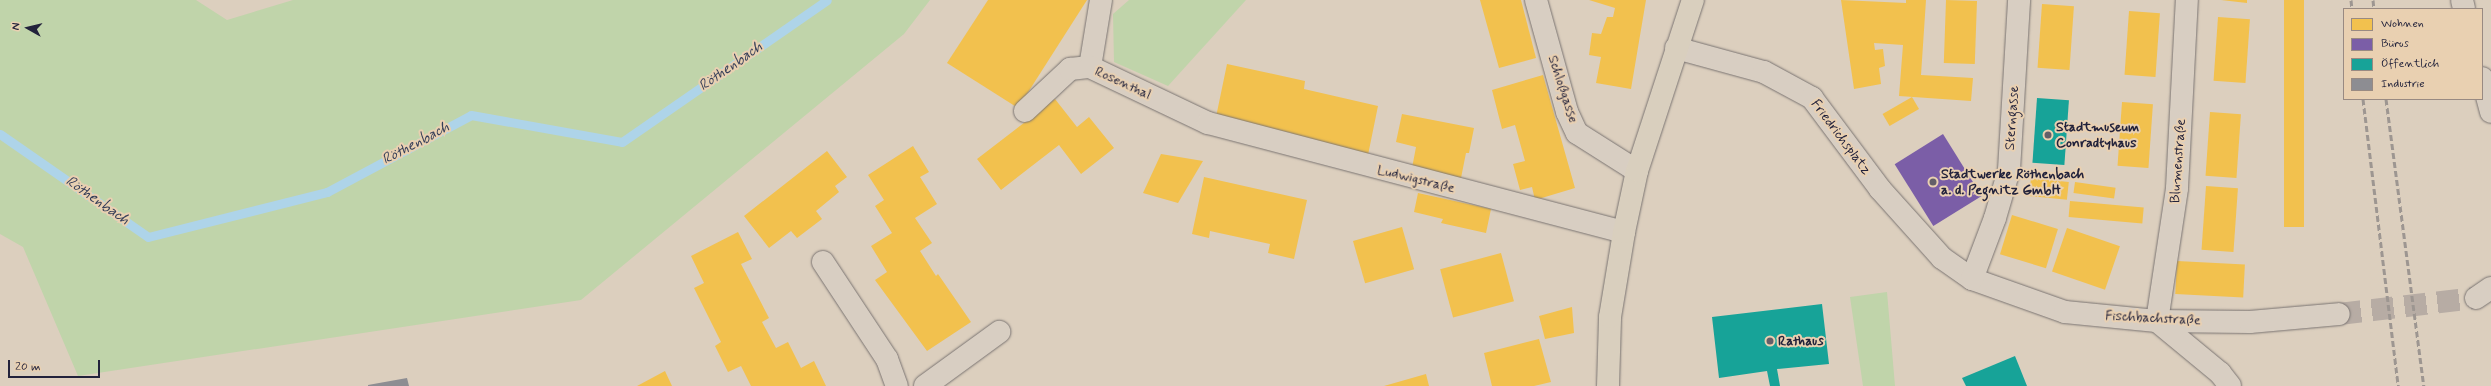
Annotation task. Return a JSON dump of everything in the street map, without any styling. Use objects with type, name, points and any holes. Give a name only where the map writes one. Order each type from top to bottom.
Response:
[{"type":"main road","points":[[1607,386],[1610,317],[1624,232],[1637,171],[1676,48],[1693,0]]},
{"type":"street","points":[[1090,67],[1102,0]]},
{"type":"street","name":"Schloßgasse","points":[[1536,0],[1567,112],[1577,132],[1637,171]]},
{"type":"street","name":"Sterngasse","points":[[1972,279],[1995,218],[2009,170],[2019,0]]},
{"type":"street","name":"Blumenstraße","points":[[2156,321],[2177,188],[2187,0]]},
{"type":"street","name":"Friedrichsplatz","points":[[1676,48],[1764,72],[1812,98],[1880,189],[1942,258],[1972,279]]},
{"type":"street","name":"Rosenthal","points":[[1025,111],[1070,69],[1090,67],[1208,123]]},
{"type":"street","points":[[2483,82],[2491,112]]},
{"type":"street","name":"Ludwigstraße","points":[[1208,123],[1624,232]]},
{"type":"street","points":[[823,262],[887,359],[897,386]]},
{"type":"street","name":"Fischbachstraße","points":[[1972,279],[2065,312],[2156,321],[2250,322],[2339,314]]},
{"type":"street","points":[[2156,321],[2220,373],[2230,386]]},
{"type":"street","points":[[925,386],[1000,332]]},
{"type":"green space","points":[[0,0],[196,0],[227,20],[293,0],[930,0],[904,34],[581,300],[78,376],[23,247],[0,234]]},
{"type":"green space","points":[[1129,0],[1246,0],[1168,86],[1114,62],[1113,14]]},
{"type":"green space","points":[[1887,292],[1895,386],[1863,386],[1850,297]]},
{"type":"building: Wohnen","points":[[988,0],[1087,0],[1018,108],[947,63]]},
{"type":"building: Wohnen","points":[[1480,0],[1521,0],[1536,58],[1499,68]]},
{"type":"building: Wohnen","points":[[1589,0],[1646,0],[1631,89],[1596,83],[1601,57],[1589,55],[1592,33],[1601,34],[1607,17],[1613,17],[1615,8]]},
{"type":"building: Wohnen","points":[[1841,0],[1906,3],[1906,0],[1926,0],[1921,75],[1973,78],[1971,101],[1899,96],[1903,45],[1874,43],[1875,50],[1883,49],[1885,66],[1879,68],[1881,84],[1854,89]]},
{"type":"building: Wohnen","points":[[1946,0],[1977,1],[1975,64],[1944,63]]},
{"type":"building: Wohnen","points":[[2221,0],[2247,0],[2247,3]]},
{"type":"building: Wohnen","points":[[2284,0],[2304,0],[2304,227],[2284,227]]},
{"type":"building: Wohnen","points":[[2042,4],[2074,6],[2069,70],[2038,68]]},
{"type":"building: Wohnen","points":[[2129,11],[2160,13],[2155,77],[2125,75]]},
{"type":"building: Wohnen","points":[[2218,17],[2250,19],[2245,83],[2214,81]]},
{"type":"building: Wohnen","points":[[1227,64],[1305,81],[1304,89],[1378,106],[1368,155],[1290,139],[1291,133],[1216,117]]},
{"type":"building: Wohnen","points":[[1543,75],[1575,188],[1535,200],[1532,187],[1520,190],[1513,164],[1525,161],[1515,125],[1502,129],[1492,90]]},
{"type":"building: Wohnen","points":[[1912,97],[1919,109],[1890,126],[1883,114]]},
{"type":"building: Wohnen","points":[[1055,99],[1077,127],[1089,117],[1114,148],[1081,174],[1059,145],[1001,190],[977,159]]},
{"type":"building: Wohnen","points":[[2122,102],[2153,104],[2148,168],[2118,166]]},
{"type":"building: Wohnen","points":[[2210,112],[2241,114],[2236,178],[2206,176]]},
{"type":"building: Wohnen","points":[[1402,114],[1474,128],[1469,153],[1466,153],[1461,178],[1412,168],[1416,147],[1396,142]]},
{"type":"building: Wohnen","points":[[913,146],[929,172],[920,177],[937,204],[915,218],[932,243],[920,251],[936,276],[938,274],[971,322],[927,351],[875,280],[887,272],[871,246],[892,233],[875,206],[884,200],[868,175]]},
{"type":"building: Wohnen","points":[[827,151],[847,177],[835,186],[839,192],[816,211],[822,219],[797,238],[791,231],[769,248],[744,216]]},
{"type":"building: Wohnen","points":[[1161,154],[1203,161],[1178,203],[1143,193]]},
{"type":"building: Wohnen","points":[[1204,177],[1307,200],[1294,259],[1268,253],[1270,244],[1210,231],[1209,238],[1192,234]]},
{"type":"building: Wohnen","points":[[2031,178],[2069,182],[2067,200],[2029,196]]},
{"type":"building: Wohnen","points":[[2075,182],[2116,188],[2114,199],[2073,193]]},
{"type":"building: Wohnen","points":[[2206,186],[2238,188],[2233,252],[2202,250]]},
{"type":"building: Wohnen","points":[[1418,193],[1491,209],[1486,233],[1441,223],[1443,219],[1414,212]]},
{"type":"building: Wohnen","points":[[2070,201],[2144,207],[2142,223],[2069,217]]},
{"type":"building: Wohnen","points":[[2012,215],[2058,229],[2046,268],[2000,254]]},
{"type":"building: Wohnen","points":[[1402,227],[1414,269],[1365,283],[1353,241]]},
{"type":"building: Wohnen","points":[[2067,228],[2120,246],[2105,290],[2052,271]]},
{"type":"building: Wohnen","points":[[738,232],[752,259],[741,264],[769,318],[762,322],[776,348],[788,342],[801,368],[814,361],[826,386],[751,386],[741,366],[728,372],[715,346],[721,342],[694,288],[704,283],[691,256]]},
{"type":"building: Wohnen","points":[[1501,253],[1514,301],[1453,318],[1440,269]]},
{"type":"building: Wohnen","points":[[2177,261],[2245,265],[2243,298],[2175,294]]},
{"type":"building: Wohnen","points":[[1572,307],[1574,333],[1545,339],[1539,316]]},
{"type":"building: Wohnen","points":[[1539,339],[1551,382],[1534,386],[1492,386],[1484,353]]},
{"type":"building: Wohnen","points":[[665,371],[672,386],[637,386]]},
{"type":"building: Wohnen","points":[[1426,374],[1429,386],[1384,386]]},
{"type":"building: Büros","points":[[1943,134],[1982,196],[1933,226],[1895,164]]},
{"type":"building: Öffentlich","points":[[2037,98],[2069,100],[2064,165],[2032,163]]},
{"type":"building: Öffentlich","name":"Rathaus","points":[[1822,304],[1829,364],[1777,369],[1780,386],[1770,386],[1767,371],[1719,378],[1712,317]]},
{"type":"building: Öffentlich","points":[[2015,356],[2027,386],[1966,386],[1962,378]]},
{"type":"building: Industrie","points":[[407,378],[409,386],[368,386],[368,385]]},
{"type":"waterway","name":"Röthenbach","points":[[0,134],[148,237],[327,192],[471,115],[622,142],[827,0]]},
{"type":"tunnel","points":[[2339,314],[2476,298]]},
{"type":"railway","points":[[2351,0],[2352,8]]},
{"type":"railway","points":[[2373,0],[2374,8]]},
{"type":"railway","points":[[2363,100],[2398,386]]},
{"type":"railway","points":[[2386,100],[2424,386]]},
{"type":"place","name":"Stadtmuseum Conradtyhaus","points":[[2048,135]]},
{"type":"place","name":"Stadtwerke Röthenbach a. d. Pegnitz GmbH","points":[[1933,182]]},
{"type":"place","name":"Rathaus","points":[[1770,341]]}]
